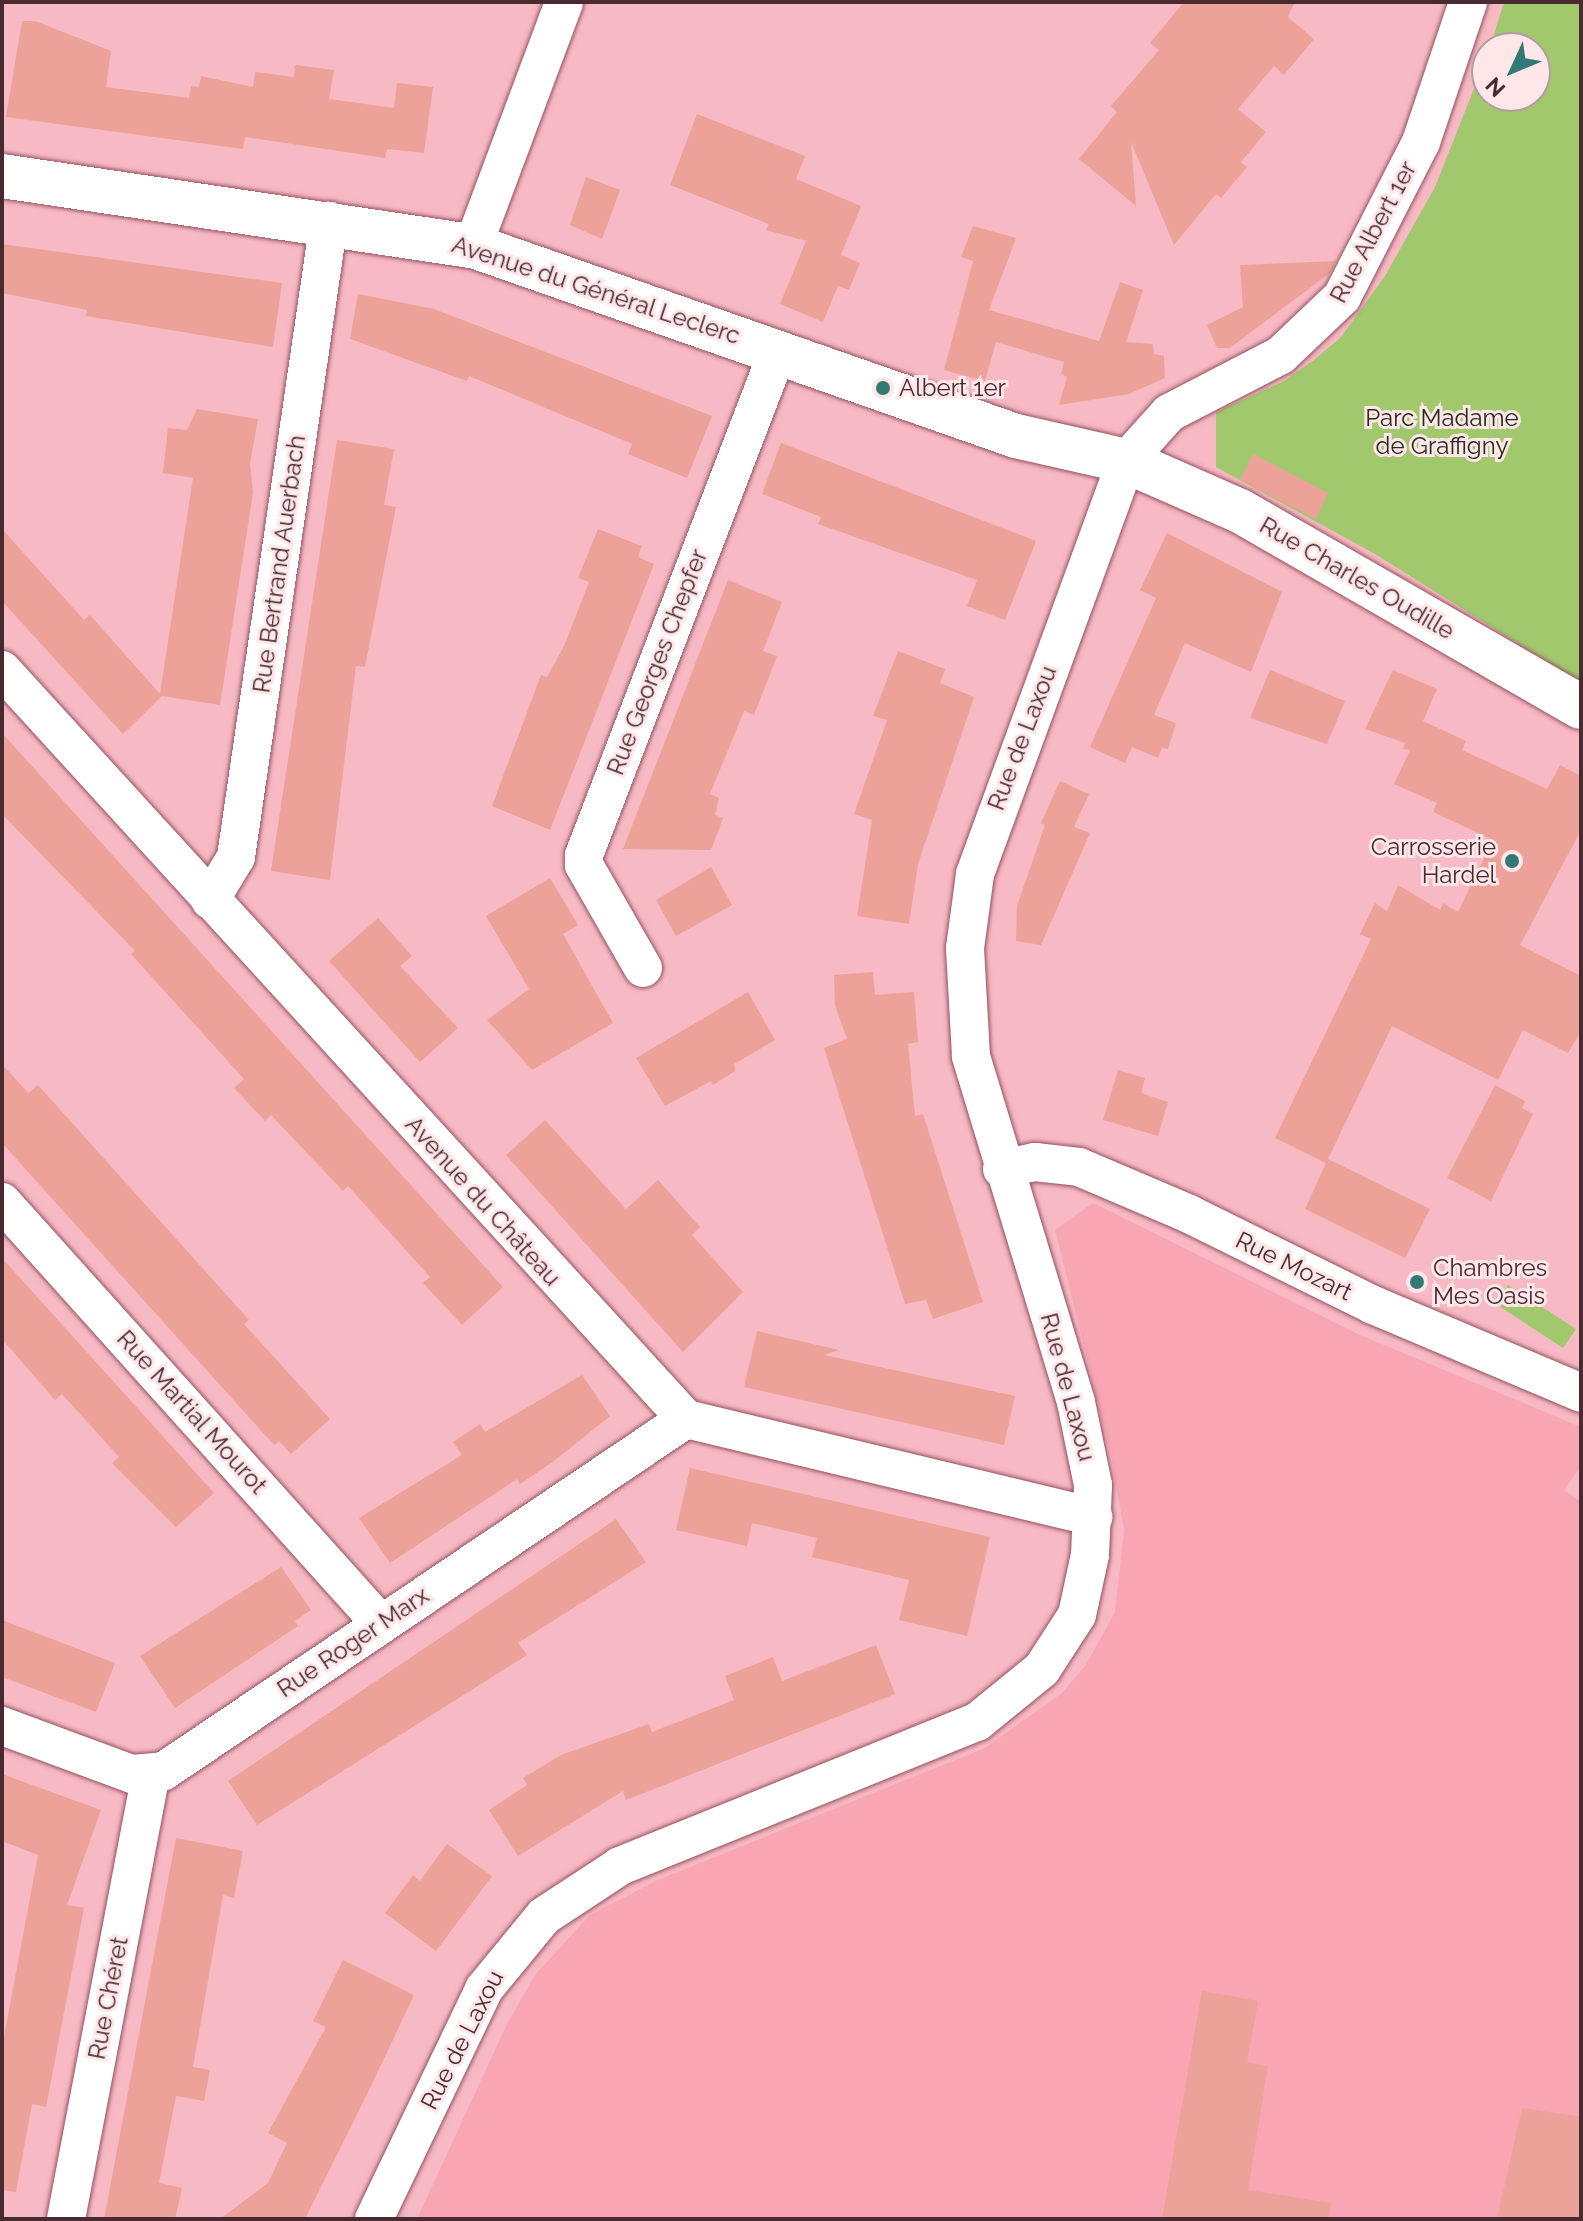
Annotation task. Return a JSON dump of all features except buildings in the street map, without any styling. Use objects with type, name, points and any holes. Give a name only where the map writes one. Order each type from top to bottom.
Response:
[{"type":"street","points":[[473,246],[564,2]]},
{"type":"street","name":"Rue Albert 1er","points":[[1126,461],[1169,413],[1281,355],[1342,297],[1421,142],[1468,2]]},
{"type":"street","name":"Avenue du Général Leclerc","points":[[2,176],[329,221],[473,246],[1016,436],[1126,461]]},
{"type":"street","name":"Rue Bertrand Auerbach","points":[[210,900],[236,857],[329,221]]},
{"type":"street","name":"Rue Georges Chepfer","points":[[643,968],[584,865],[584,855],[778,351]]},
{"type":"street","name":"Rue Charles Oudille","points":[[1126,461],[1240,511],[1581,707]]},
{"type":"street","name":"Rue de Laxou","points":[[374,2219],[484,1989],[544,1916],[620,1866],[946,1739],[999,1706],[1042,1669],[1077,1615],[1093,1517],[1087,1446],[1002,1169],[968,1030],[965,948],[972,886],[985,836],[1126,461]]},
{"type":"street","name":"Avenue du Château","points":[[2,670],[686,1419]]},
{"type":"street","name":"Rue Mozart","points":[[1002,1169],[1035,1162],[1079,1167],[1462,1345],[1581,1393]]},
{"type":"street","name":"Rue Martial Mourot","points":[[2,1202],[380,1623]]},
{"type":"street","points":[[686,1419],[1093,1517]]},
{"type":"street","name":"Rue Roger Marx","points":[[150,1777],[686,1419]]},
{"type":"street","points":[[2,1726],[150,1777]]},
{"type":"street","name":"Rue Chéret","points":[[66,2219],[150,1777]]},
{"type":"shaded area","points":[[1093,1203],[1360,1335],[1581,1427],[1581,1466],[1564,1490],[1581,1502],[1581,2219],[417,2219],[507,2024],[535,1975],[590,1915],[658,1880],[985,1748],[1062,1693],[1086,1665],[1115,1612],[1124,1530],[1110,1450],[1055,1230]]},
{"type":"green space","name":"Parc Madame de Graffigny","points":[[1504,2],[1581,2],[1581,683],[1375,554],[1216,467],[1216,412],[1284,381],[1341,337],[1385,276],[1435,187],[1471,96],[1471,112],[1551,112],[1551,32],[1495,32]]},
{"type":"green space","points":[[1508,1285],[1576,1329],[1563,1348],[1496,1304]]},
{"type":"place","name":"Albert 1er","points":[[883,388]]},
{"type":"place","name":"Carrosserie Hardel","points":[[1512,861]]},
{"type":"place","name":"Chambres Mes Oasis","points":[[1417,1282]]}]
